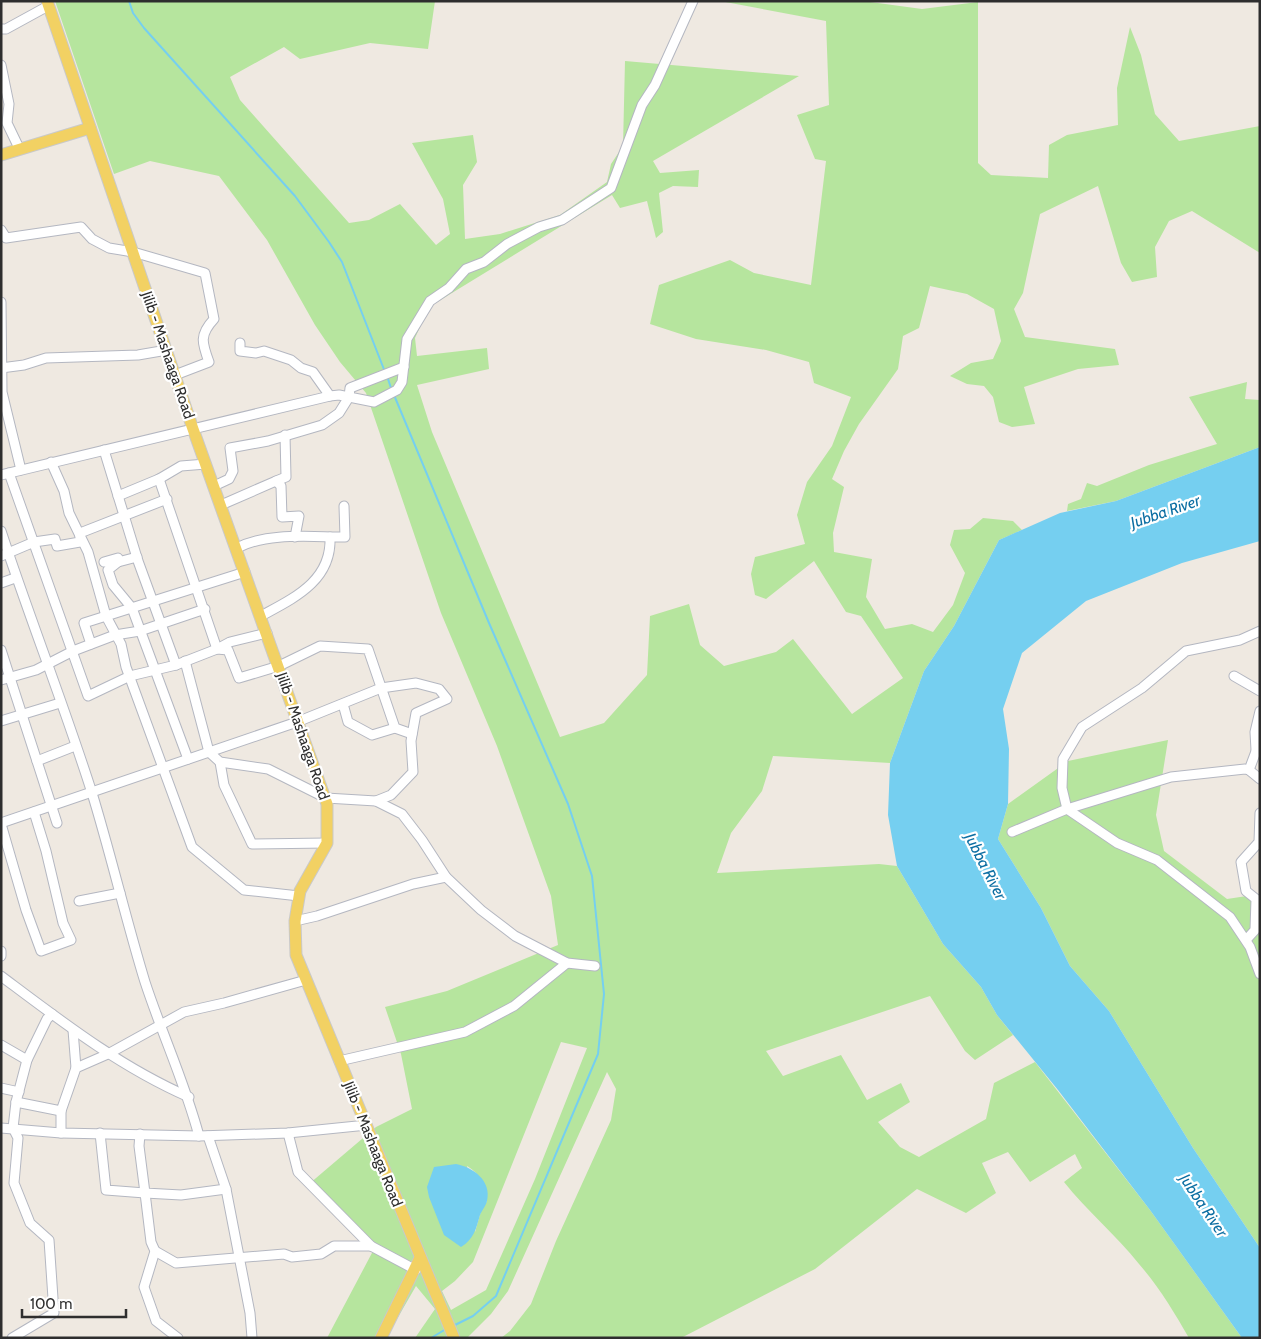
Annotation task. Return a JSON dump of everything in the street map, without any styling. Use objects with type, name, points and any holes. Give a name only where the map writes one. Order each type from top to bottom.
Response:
[{"type":"main road","name":"Jilib - Mashaaga Road","points":[[48,4],[193,429],[326,798],[329,814],[327,843],[299,896],[295,921],[296,956],[454,1337]]},
{"type":"main road","points":[[1,155],[90,128]]},
{"type":"main road","points":[[381,1338],[416,1270],[420,1258]]},
{"type":"street","points":[[267,632],[230,642],[181,663],[130,676],[88,696],[34,542],[5,474],[330,396],[349,397],[374,402],[393,392],[402,382],[407,339],[430,301],[449,288],[466,269],[484,262],[508,244],[539,227],[562,220],[611,188],[642,105],[655,85],[693,1]]},
{"type":"street","points":[[1,29],[6,29],[48,4]]},
{"type":"street","points":[[1,65],[9,104],[8,123],[19,148]]},
{"type":"street","points":[[1,230],[6,238],[81,227],[92,239],[109,248],[133,252],[206,274],[214,319],[205,329],[202,344],[209,362],[175,375]]},
{"type":"street","points":[[1,302],[2,392],[21,470]]},
{"type":"street","points":[[240,343],[240,351],[271,352],[313,372],[330,396]]},
{"type":"street","points":[[2,368],[24,365],[46,358],[138,355],[167,350]]},
{"type":"street","points":[[214,486],[229,479],[233,471],[230,448],[268,441],[322,425],[339,413],[349,397],[350,388],[367,380],[381,378],[404,366]]},
{"type":"street","points":[[221,505],[286,477],[285,435]]},
{"type":"street","points":[[104,450],[152,602],[160,623],[181,663],[209,752],[220,762],[268,769],[326,798],[376,801],[402,814],[422,840],[446,877],[481,910],[515,936],[567,963],[595,966]]},
{"type":"street","points":[[51,462],[64,492],[69,512],[80,533],[95,574],[106,616],[123,649],[130,676],[192,847],[244,890],[299,896]]},
{"type":"street","points":[[118,496],[159,479],[181,466],[206,464]]},
{"type":"street","points":[[159,479],[167,499],[194,588],[205,609],[217,649]]},
{"type":"street","points":[[276,481],[281,486],[282,516],[299,516],[295,537]]},
{"type":"street","points":[[80,533],[167,499]]},
{"type":"street","points":[[236,548],[250,542],[295,537],[345,537],[344,506]]},
{"type":"street","points":[[1,531],[5,555],[47,665],[92,792],[159,1025],[226,1189],[250,1313],[252,1338]]},
{"type":"street","points":[[5,555],[34,542],[56,539],[57,546],[80,542],[80,533]]},
{"type":"street","points":[[261,616],[291,600],[317,580],[331,551],[330,537]]},
{"type":"street","points":[[95,574],[106,566],[137,556]]},
{"type":"street","points":[[106,566],[113,585],[132,608],[188,759]]},
{"type":"street","points":[[91,644],[84,623],[245,572]]},
{"type":"street","points":[[1,583],[15,578]]},
{"type":"street","points":[[5,679],[47,665],[73,651],[115,635],[140,630],[205,609]]},
{"type":"street","points":[[1260,631],[1240,640],[1186,652],[1142,688],[1082,727],[1063,759],[1062,788],[1067,809],[1117,843],[1157,860],[1230,917],[1248,944],[1260,974]]},
{"type":"street","points":[[217,649],[228,650],[239,678],[279,666],[320,646],[368,649],[395,728]]},
{"type":"street","points":[[1,650],[5,679],[22,715],[57,823]]},
{"type":"street","points":[[1234,676],[1260,691]]},
{"type":"street","points":[[34,812],[49,860],[63,923],[71,940],[41,951],[26,910],[4,820],[52,806],[298,722],[381,688],[416,683],[439,689],[446,699],[416,713],[412,734],[413,772],[391,795],[376,801]]},
{"type":"street","points":[[1,720],[60,703]]},
{"type":"street","points":[[342,704],[348,722],[372,735],[395,728],[412,734]]},
{"type":"street","points":[[1249,770],[1258,747],[1255,732],[1260,711]]},
{"type":"street","points":[[37,761],[76,746]]},
{"type":"street","points":[[220,762],[224,785],[252,844],[327,843]]},
{"type":"street","points":[[1012,832],[1067,809],[1171,777],[1196,773],[1249,770],[1260,779]]},
{"type":"street","points":[[1248,944],[1254,930],[1256,899],[1246,892],[1241,862],[1259,842],[1260,812]]},
{"type":"street","points":[[295,921],[317,916],[413,884],[446,877]]},
{"type":"street","points":[[78,901],[120,892]]},
{"type":"street","points":[[1248,944],[1260,951]]},
{"type":"street","points":[[1,951],[1,956]]},
{"type":"street","points":[[339,1061],[465,1032],[514,1006],[567,963]]},
{"type":"street","points":[[1,976],[108,1054],[161,1085],[189,1097]]},
{"type":"street","points":[[76,1068],[108,1054],[184,1012],[306,980]]},
{"type":"street","points":[[12,1338],[54,1313],[49,1240],[30,1223],[14,1183],[18,1138],[14,1128],[16,1102],[27,1060],[46,1019],[52,1014]]},
{"type":"street","points":[[60,1134],[61,1111],[76,1068],[73,1030]]},
{"type":"street","points":[[1,1045],[27,1060]]},
{"type":"street","points":[[1,1088],[19,1092]]},
{"type":"street","points":[[16,1102],[61,1111]]},
{"type":"street","points":[[1,1128],[60,1134],[100,1133],[203,1136],[288,1133],[367,1125]]},
{"type":"street","points":[[100,1133],[106,1190],[181,1196],[226,1189]]},
{"type":"street","points":[[288,1133],[298,1172],[371,1246],[416,1270]]},
{"type":"street","points":[[140,1134],[139,1146],[151,1242],[155,1251],[176,1263],[238,1256],[284,1254],[292,1257],[321,1254],[334,1246],[371,1246]]},
{"type":"street","points":[[155,1251],[144,1287],[156,1321],[178,1338]]},
{"type":"green space","points":[[55,1],[435,1],[428,49],[370,43],[300,59],[284,47],[230,77],[240,100],[349,223],[369,220],[400,204],[436,245],[450,234],[443,199],[412,143],[473,135],[477,162],[463,185],[465,239],[500,234],[560,215],[607,182],[611,164],[623,146],[625,61],[799,76],[653,161],[660,173],[699,170],[698,187],[673,186],[659,193],[663,232],[656,238],[647,201],[620,208],[612,195],[429,307],[415,338],[417,356],[487,348],[489,369],[417,385],[432,432],[560,737],[604,723],[647,675],[650,616],[689,604],[700,645],[724,666],[776,652],[793,639],[852,714],[903,678],[861,616],[846,612],[814,561],[766,599],[755,595],[751,574],[755,557],[805,544],[797,515],[807,482],[832,446],[851,397],[814,383],[809,362],[766,350],[696,339],[650,324],[659,285],[730,260],[754,273],[811,285],[826,161],[815,159],[797,115],[829,105],[826,21],[720,1],[863,1],[922,9],[978,2],[978,163],[991,175],[1048,178],[1049,145],[1067,135],[1118,125],[1117,88],[1130,27],[1141,55],[1155,114],[1179,141],[1260,126],[1260,253],[1192,211],[1169,221],[1155,247],[1157,277],[1132,282],[1121,263],[1098,186],[1040,214],[1023,293],[1014,309],[1025,337],[1115,349],[1119,365],[1078,369],[1024,387],[1035,424],[1012,427],[999,422],[993,397],[984,386],[967,384],[950,376],[971,363],[993,359],[1001,341],[994,309],[967,294],[930,286],[919,328],[903,336],[898,369],[859,424],[844,451],[832,479],[844,487],[833,533],[834,552],[872,559],[866,597],[885,629],[912,624],[933,632],[953,605],[965,573],[950,545],[954,530],[970,529],[983,518],[1013,521],[1022,530],[999,540],[954,626],[924,671],[890,763],[773,756],[762,791],[731,833],[717,873],[879,864],[897,866],[943,944],[981,987],[997,1015],[1013,1035],[975,1060],[965,1051],[930,996],[766,1051],[783,1076],[841,1055],[867,1100],[901,1083],[910,1102],[878,1122],[900,1147],[919,1157],[986,1119],[994,1083],[1035,1062],[1150,1210],[1242,1338],[1189,1338],[1166,1300],[1146,1273],[1121,1243],[1064,1182],[1082,1168],[1075,1154],[1030,1182],[1008,1152],[982,1163],[996,1193],[966,1213],[917,1189],[815,1269],[681,1338],[501,1338],[510,1331],[531,1304],[556,1241],[611,1120],[616,1089],[607,1072],[508,1291],[491,1314],[467,1338],[415,1338],[435,1309],[416,1286],[386,1338],[327,1338],[373,1251],[309,1184],[376,1127],[412,1109],[401,1054],[385,1007],[447,991],[558,945],[551,896],[497,746],[441,613],[366,393],[340,362],[315,325],[267,240],[219,176],[150,161],[114,174]],"holes":[[[561,1042],[587,1048],[535,1179],[486,1290],[451,1310],[442,1291],[455,1281],[473,1262]],[[467,1166],[482,1181],[487,1201],[481,1211],[475,1232]]]},
{"type":"green space","points":[[1247,382],[1245,399],[1260,400],[1260,447],[1116,501],[1067,511],[1068,504],[1081,499],[1087,483],[1097,486],[1149,465],[1217,444],[1189,397]]},
{"type":"green space","points":[[1168,740],[1156,815],[1164,851],[1227,899],[1260,894],[1260,1248],[1193,1148],[1109,1011],[1070,966],[1041,908],[998,839],[1008,804],[1068,761]]},
{"type":"water","name":"Jubba River","points":[[1260,447],[1260,541],[1182,563],[1086,601],[1022,653],[1003,709],[1009,749],[1008,804],[998,839],[1041,908],[1070,966],[1109,1011],[1193,1148],[1260,1248],[1260,1338],[1242,1338],[1150,1210],[1058,1090],[997,1015],[981,987],[943,944],[897,866],[888,815],[890,763],[924,671],[954,626],[999,540],[1060,513],[1116,501]]},
{"type":"water","points":[[456,1164],[469,1168],[480,1176],[487,1187],[488,1194],[474,1233],[469,1241],[461,1247],[444,1235],[427,1187],[434,1167]]},
{"type":"waterway","points":[[129,1],[133,13],[144,28],[295,196],[329,242],[342,262],[385,372]]},
{"type":"waterway","points":[[387,376],[391,388]]},
{"type":"waterway","points":[[394,395],[489,623],[568,804],[592,876],[604,994],[598,1054],[496,1296],[473,1316],[453,1326]]},
{"type":"waterway","points":[[431,1338],[446,1329]]}]
